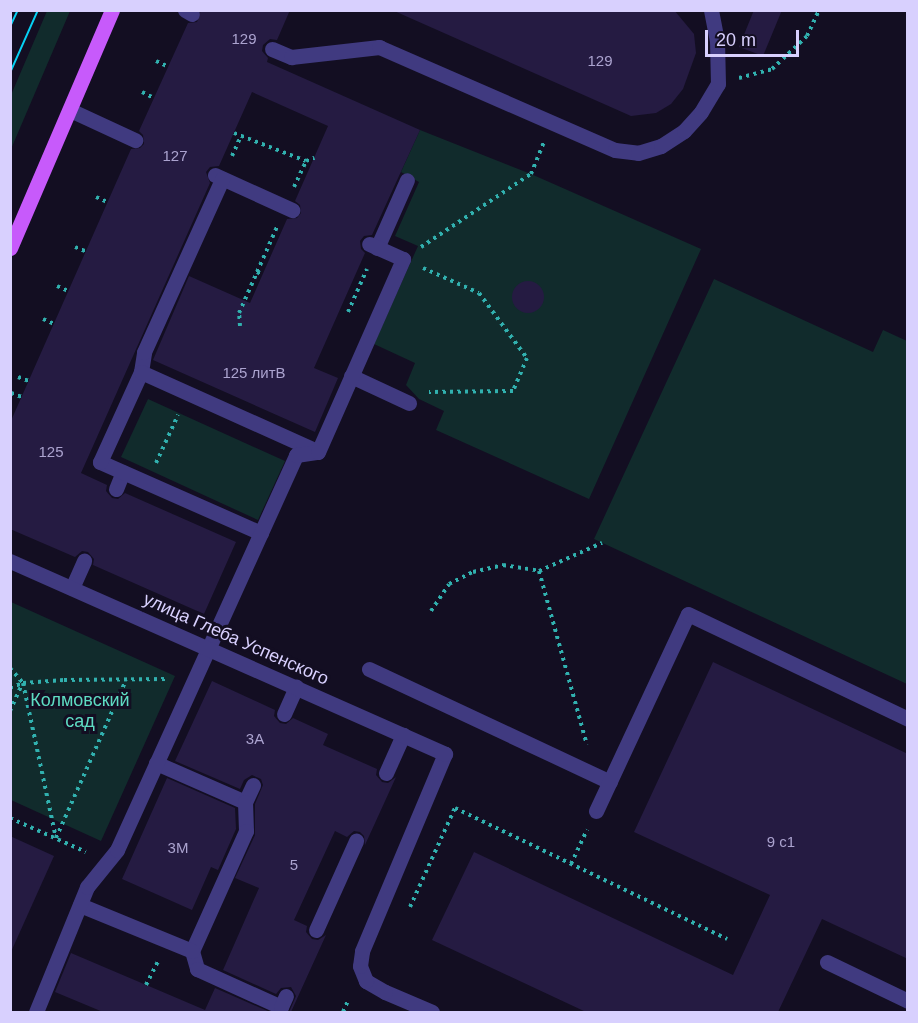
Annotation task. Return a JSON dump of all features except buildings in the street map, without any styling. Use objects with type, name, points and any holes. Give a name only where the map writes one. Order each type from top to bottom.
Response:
[{"type":"main road","points":[[10,248],[112,10]]},
{"type":"street","points":[[272,50],[291,57],[379,47],[615,150],[638,153],[661,146],[684,131],[702,112],[718,84],[717,41],[711,10]]},
{"type":"street","points":[[70,110],[135,140]]},
{"type":"street","points":[[261,533],[100,462],[141,372],[144,352],[218,177],[289,208]]},
{"type":"street","points":[[318,452],[403,259],[373,246],[407,180]]},
{"type":"street","points":[[141,372],[318,452]]},
{"type":"street","points":[[351,376],[402,400]]},
{"type":"street","points":[[36,1012],[87,886],[117,850],[296,455],[318,452]]},
{"type":"street","points":[[116,489],[123,472]]},
{"type":"street","name":"улица Глеба Успенского","points":[[10,561],[445,754],[362,951],[360,966],[366,981],[385,992],[432,1012]]},
{"type":"street","points":[[72,588],[84,561]]},
{"type":"street","points":[[596,811],[688,614],[908,719]]},
{"type":"street","points":[[369,669],[610,782]]},
{"type":"street","points":[[284,714],[296,687]]},
{"type":"street","points":[[386,773],[403,735]]},
{"type":"street","points":[[156,763],[246,802]]},
{"type":"street","points":[[253,785],[246,802],[246,831],[192,951],[197,969],[281,1008],[286,996]]},
{"type":"street","points":[[316,930],[356,841]]},
{"type":"street","points":[[80,905],[192,951]]},
{"type":"street","points":[[827,962],[908,1000]]},
{"type":"path","points":[[718,84],[772,69],[807,36],[819,10]]},
{"type":"path","points":[[156,61],[169,67]]},
{"type":"path","points":[[142,92],[154,98]]},
{"type":"path","points":[[234,133],[306,161],[314,158]]},
{"type":"path","points":[[417,249],[531,174],[540,153]]},
{"type":"path","points":[[240,326],[239,313],[289,208],[306,161]]},
{"type":"path","points":[[96,197],[107,202]]},
{"type":"path","points":[[348,312],[373,246]]},
{"type":"path","points":[[75,247],[85,251]]},
{"type":"path","points":[[402,400],[415,393],[513,391],[527,358],[478,293],[403,259]]},
{"type":"path","points":[[257,272],[262,275]]},
{"type":"path","points":[[57,286],[68,291]]},
{"type":"path","points":[[43,319],[54,324]]},
{"type":"path","points":[[18,376],[29,381]]},
{"type":"path","points":[[147,482],[188,392]]},
{"type":"path","points":[[11,393],[22,397]]},
{"type":"path","points":[[431,611],[449,584],[473,572],[503,565],[539,571],[602,543]]},
{"type":"path","points":[[539,571],[595,775]]},
{"type":"path","points":[[10,669],[23,683],[56,838]]},
{"type":"path","points":[[56,838],[126,680]]},
{"type":"path","points":[[10,688],[23,683],[165,680]]},
{"type":"path","points":[[10,711],[23,683]]},
{"type":"path","points":[[410,907],[455,808],[727,939]]},
{"type":"path","points":[[571,864],[596,811]]},
{"type":"path","points":[[10,818],[62,841]]},
{"type":"path","points":[[343,1012],[348,1001]]},
{"type":"green space","points":[[47,11],[70,11],[11,149],[11,95]]},
{"type":"green space","points":[[420,130],[531,174],[701,249],[589,499],[436,430],[444,411],[419,399],[406,385],[415,363],[374,344],[418,246],[395,236],[419,182],[401,172]]},
{"type":"green space","points":[[714,279],[873,352],[883,330],[907,341],[907,684],[594,539]]},
{"type":"green space","points":[[148,399],[285,461],[258,520],[121,457]]},
{"type":"green space","name":"Колмовский сад","points":[[11,602],[175,676],[101,841],[11,800]]},
{"type":"tram line","points":[[10,27],[18,10]]},
{"type":"tram line","points":[[10,73],[38,10]]}]
